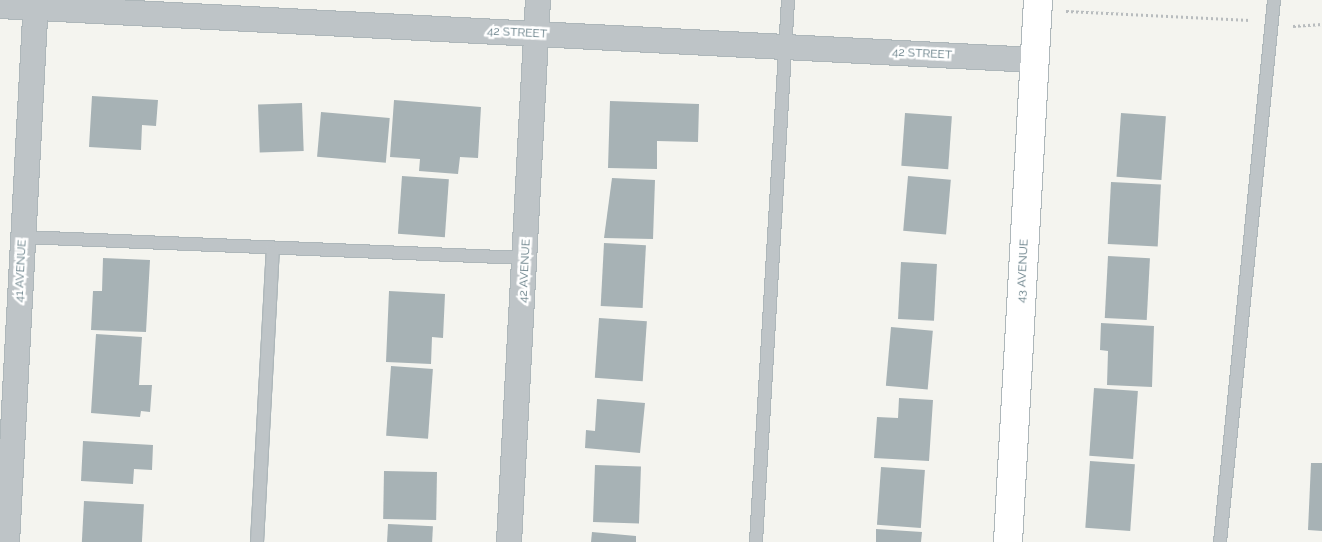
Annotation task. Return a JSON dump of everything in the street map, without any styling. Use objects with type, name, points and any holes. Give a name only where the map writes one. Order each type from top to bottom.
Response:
[{"type":"street","name":"42 AVENUE","points":[[509,542],[538,0]]},
{"type":"street","name":"43 AVENUE","points":[[1008,542],[1038,0]]},
{"type":"street","name":"42 STREET","points":[[0,6],[36,4],[536,34],[1034,60]]},
{"type":"street","name":"41 AVENUE","points":[[7,542],[6,444],[23,237],[36,4]]},
{"type":"lane","points":[[756,542],[788,0]]},
{"type":"lane","points":[[1220,542],[1274,0]]},
{"type":"lane","points":[[23,237],[273,249],[525,258]]},
{"type":"lane","points":[[257,542],[273,249]]},
{"type":"path","points":[[1065,11],[1272,23],[1304,27],[1322,24]]},
{"type":"building","points":[[92,96],[158,100],[156,126],[142,125],[141,150],[89,147]]},
{"type":"building","points":[[394,100],[481,107],[478,158],[460,157],[458,174],[419,171],[420,159],[390,157]]},
{"type":"building","points":[[610,101],[699,104],[698,142],[657,141],[657,169],[608,168]]},
{"type":"building","points":[[302,103],[304,151],[260,153],[258,105]]},
{"type":"building","points":[[321,112],[390,118],[386,163],[317,157]]},
{"type":"building","points":[[905,113],[952,116],[948,169],[901,166]]},
{"type":"building","points":[[1121,113],[1166,116],[1161,180],[1117,177]]},
{"type":"building","points":[[402,176],[449,179],[445,237],[398,234]]},
{"type":"building","points":[[908,176],[951,180],[946,235],[903,231]]},
{"type":"building","points":[[612,178],[655,180],[653,239],[604,238]]},
{"type":"building","points":[[1111,182],[1161,185],[1158,247],[1108,244]]},
{"type":"building","points":[[604,243],[646,245],[643,308],[601,306]]},
{"type":"building","points":[[1108,256],[1150,258],[1147,320],[1105,318]]},
{"type":"building","points":[[103,258],[150,260],[146,332],[91,330],[93,291],[102,291]]},
{"type":"building","points":[[901,262],[937,264],[934,321],[898,319]]},
{"type":"building","points":[[389,291],[445,294],[443,338],[432,337],[431,364],[386,362]]},
{"type":"building","points":[[599,318],[647,321],[643,381],[595,378]]},
{"type":"building","points":[[1101,323],[1154,326],[1152,387],[1107,385],[1108,351],[1100,350]]},
{"type":"building","points":[[891,327],[933,331],[928,389],[886,386]]},
{"type":"building","points":[[96,334],[142,337],[139,385],[152,385],[150,412],[141,411],[140,417],[91,413]]},
{"type":"building","points":[[391,366],[433,369],[428,439],[386,436]]},
{"type":"building","points":[[1094,388],[1138,391],[1133,459],[1089,456]]},
{"type":"building","points":[[899,398],[933,400],[929,461],[874,458],[877,417],[898,418]]},
{"type":"building","points":[[597,399],[645,403],[640,453],[585,448],[586,430],[595,431]]},
{"type":"building","points":[[83,441],[153,445],[152,470],[134,469],[133,484],[81,481]]},
{"type":"building","points":[[1090,461],[1135,464],[1130,531],[1085,528]]},
{"type":"building","points":[[1311,463],[1322,463],[1322,531],[1308,530]]},
{"type":"building","points":[[595,465],[641,467],[639,524],[593,522]]},
{"type":"building","points":[[881,467],[925,470],[921,528],[877,525]]},
{"type":"building","points":[[384,471],[437,472],[436,520],[383,519]]},
{"type":"building","points":[[84,501],[144,504],[142,542],[82,542]]},
{"type":"building","points":[[388,524],[433,526],[432,542],[387,542]]},
{"type":"building","points":[[876,529],[922,532],[921,542],[876,542]]},
{"type":"building","points":[[592,532],[636,536],[636,542],[591,542]]}]
